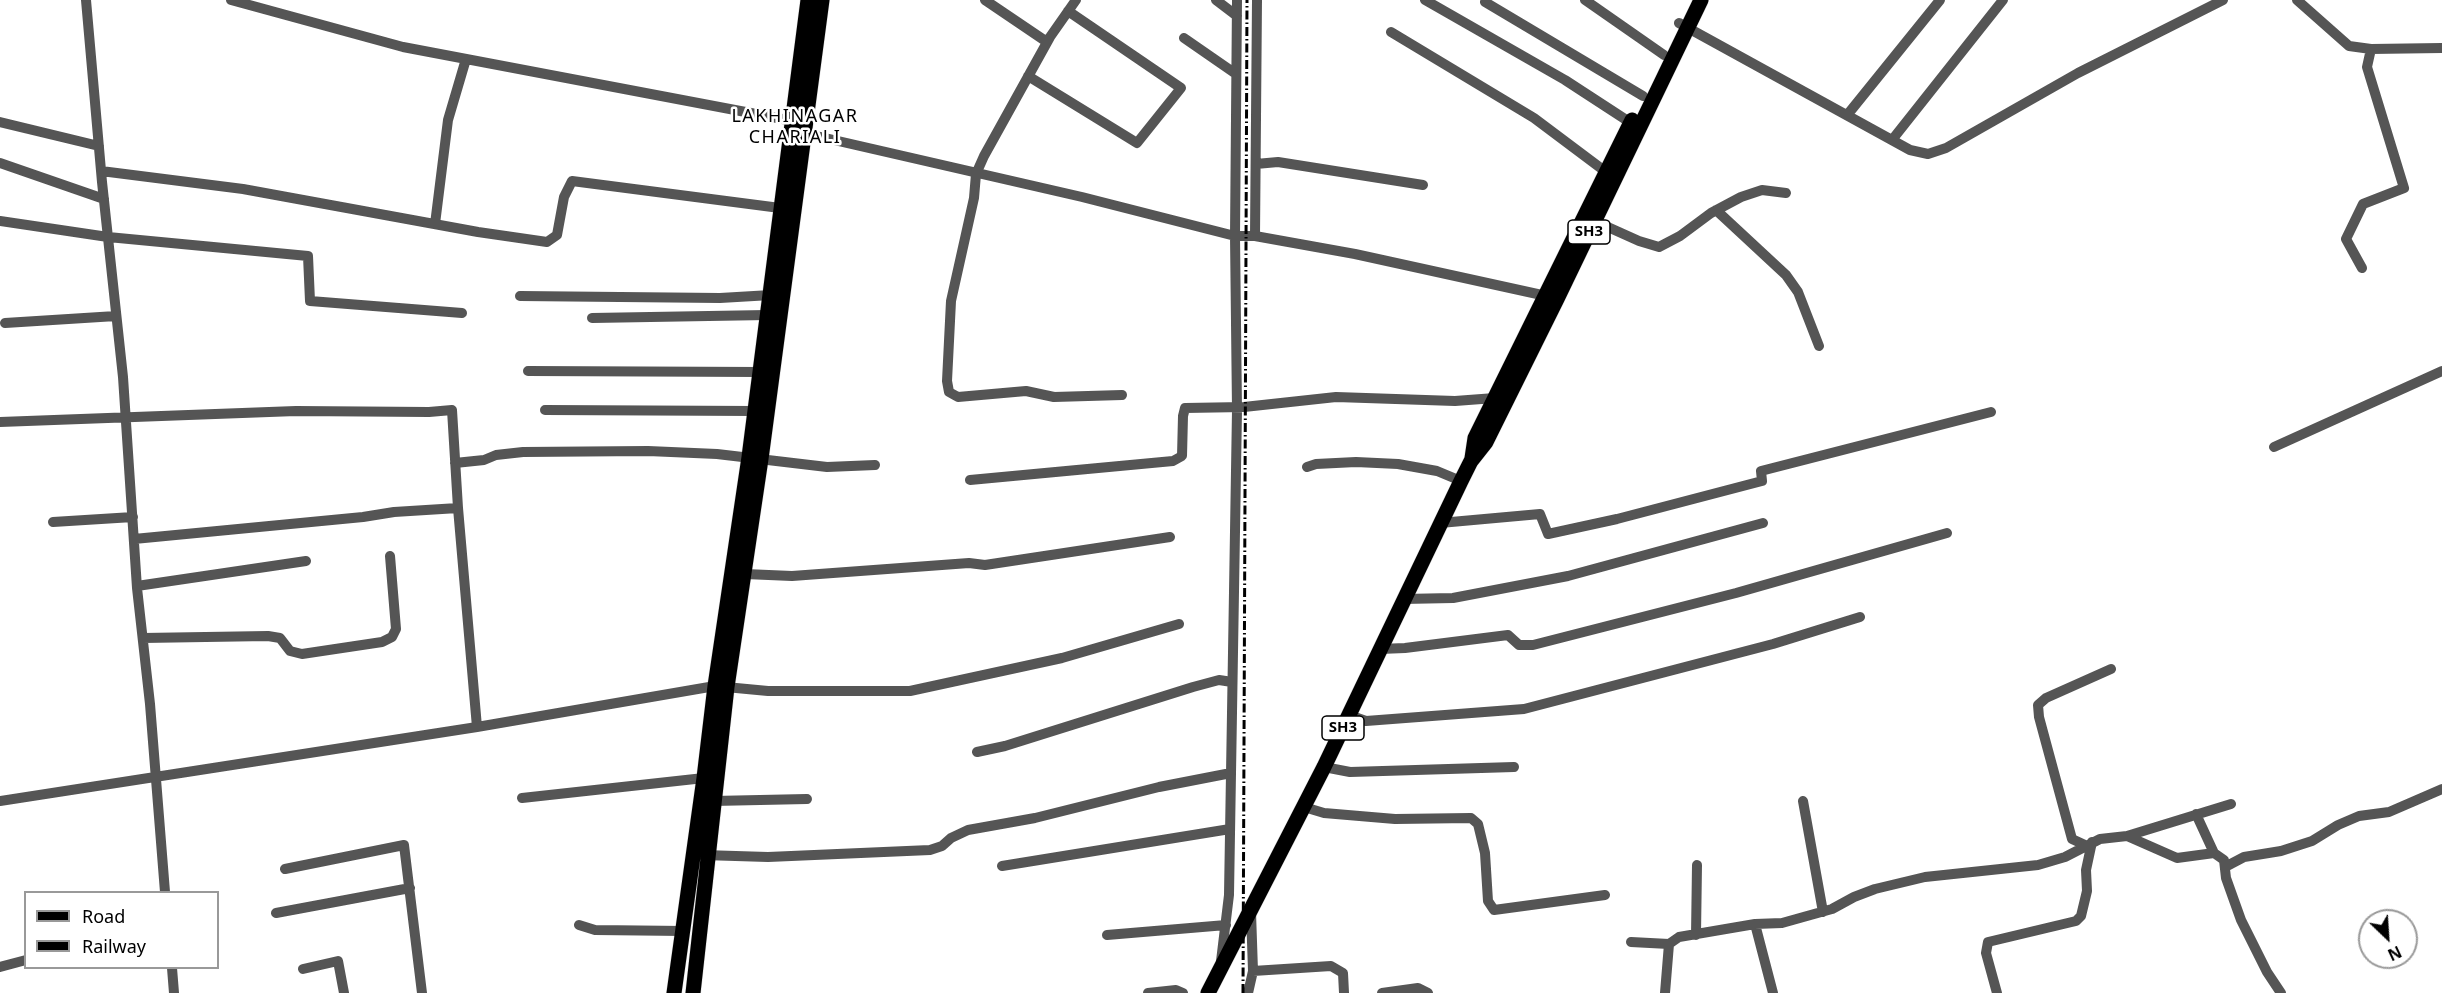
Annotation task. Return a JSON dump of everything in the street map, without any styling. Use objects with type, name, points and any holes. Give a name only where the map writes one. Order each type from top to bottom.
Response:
[{"type":"main road","points":[[675,993],[684,931],[713,801],[721,687],[755,458],[796,128],[808,0]]},
{"type":"main road","points":[[693,993],[702,854],[704,778],[746,574],[755,458],[754,411],[771,295],[780,208],[822,0]]},
{"type":"main road","name":"SH3","points":[[1209,993],[1324,767],[1471,461],[1486,442],[1589,219],[1684,25],[1690,0]]},
{"type":"main road","name":"SH3","points":[[1589,219],[1606,172],[1643,96],[1664,55],[1701,0]]},
{"type":"main road","name":"SH3","points":[[1471,461],[1475,438],[1552,297]]},
{"type":"street","points":[[86,0],[126,418],[137,586],[165,891]]},
{"type":"street","points":[[231,0],[403,47],[796,128],[1235,236],[1255,236],[1355,254],[1552,297]]},
{"type":"street","points":[[985,0],[1047,42]]},
{"type":"street","points":[[1076,0],[1047,42],[976,174],[974,198],[951,301],[947,381],[949,392],[958,397],[1026,392],[1054,397],[1122,395]]},
{"type":"street","points":[[1216,0],[1237,16]]},
{"type":"street","points":[[1220,970],[1229,895],[1233,682],[1237,407],[1235,236],[1237,0]]},
{"type":"street","points":[[1255,236],[1257,0]]},
{"type":"street","points":[[1425,0],[1565,80],[1630,123]]},
{"type":"street","points":[[1585,0],[1664,55]]},
{"type":"street","points":[[1848,114],[1940,0]]},
{"type":"street","points":[[1892,140],[2003,0]]},
{"type":"street","points":[[1684,25],[1910,150],[1928,154],[1946,148],[2078,73],[2223,0]]},
{"type":"street","points":[[2299,1],[2349,46],[2371,49],[2442,48]]},
{"type":"street","points":[[1485,2],[1643,96]]},
{"type":"street","points":[[1028,76],[1137,143],[1181,88],[1068,11]]},
{"type":"street","points":[[1391,33],[1534,118],[1606,172]]},
{"type":"street","points":[[1184,38],[1236,74]]},
{"type":"street","points":[[2362,268],[2346,239],[2363,204],[2404,188],[2367,67],[2371,49]]},
{"type":"street","points":[[435,224],[448,120],[466,59]]},
{"type":"street","points":[[0,122],[99,146]]},
{"type":"street","points":[[1256,164],[1278,162],[1423,185]]},
{"type":"street","points":[[0,163],[104,199]]},
{"type":"street","points":[[101,171],[243,189],[547,242],[558,235],[564,196],[572,181],[780,208]]},
{"type":"street","points":[[1589,219],[1639,241],[1659,247],[1680,236],[1716,210],[1741,197],[1762,190],[1786,193]]},
{"type":"street","points":[[1716,210],[1786,275],[1798,292],[1819,346]]},
{"type":"street","points":[[0,221],[108,237],[308,256],[310,301],[462,313]]},
{"type":"street","points":[[520,296],[720,298],[771,295]]},
{"type":"street","points":[[592,318],[767,315]]},
{"type":"street","points":[[5,323],[116,316]]},
{"type":"street","points":[[528,371],[760,372]]},
{"type":"street","points":[[2274,447],[2442,371]]},
{"type":"street","points":[[970,480],[1173,461],[1182,456],[1185,408],[1237,407],[1336,397],[1455,401],[1495,398]]},
{"type":"street","points":[[0,422],[297,411],[429,412],[452,410],[454,463],[477,728]]},
{"type":"street","points":[[545,410],[754,411]]},
{"type":"street","points":[[1440,523],[1540,514],[1548,534],[1617,519],[1762,481],[1761,471],[1991,412]]},
{"type":"street","points":[[454,463],[523,452],[648,451],[755,458],[826,467],[875,465]]},
{"type":"street","points":[[1307,467],[1316,464],[1356,462],[1398,464],[1437,471],[1461,481]]},
{"type":"street","points":[[134,539],[394,512],[458,508]]},
{"type":"street","points":[[53,522],[133,517]]},
{"type":"street","points":[[1403,599],[1453,597],[1568,576],[1763,523]]},
{"type":"street","points":[[1380,649],[1405,648],[1508,634],[1519,645],[1533,645],[1736,593],[1947,533]]},
{"type":"street","points":[[746,574],[792,576],[969,563],[985,565],[1170,537]]},
{"type":"street","points":[[142,638],[268,636],[280,638],[290,651],[302,654],[382,642],[392,637],[396,629],[390,556]]},
{"type":"street","points":[[137,586],[306,561]]},
{"type":"street","points":[[1349,715],[1366,721],[1524,709],[1762,647],[1860,616]]},
{"type":"street","points":[[0,801],[477,728],[721,687],[768,691],[853,693],[910,691],[1062,658],[1179,624]]},
{"type":"street","points":[[2088,844],[2072,838],[2039,717],[2038,705],[2046,698],[2111,669]]},
{"type":"street","points":[[977,752],[1005,746],[1193,687],[1219,680],[1233,682]]},
{"type":"street","points":[[1324,767],[1350,772],[1514,767]]},
{"type":"street","points":[[702,854],[768,856],[930,850],[942,846],[951,838],[968,830],[1035,818],[1159,787],[1231,773]]},
{"type":"street","points":[[522,798],[704,778]]},
{"type":"street","points":[[2225,867],[2244,857],[2281,851],[2312,841],[2338,825],[2359,816],[2389,812],[2442,789]]},
{"type":"street","points":[[713,801],[807,799]]},
{"type":"street","points":[[1803,801],[1823,912]]},
{"type":"street","points":[[1631,942],[1669,944],[1679,938],[1755,924],[1782,924],[1823,912],[1875,889],[1925,877],[2038,866],[2065,857],[2100,839],[2127,836],[2230,804]]},
{"type":"street","points":[[1304,807],[1324,813],[1395,819],[1471,818],[1478,824],[1485,853],[1488,901],[1494,910],[1605,895]]},
{"type":"street","points":[[2196,814],[2214,853],[2224,860],[2241,920],[2267,972],[2281,993]]},
{"type":"street","points":[[1002,866],[1230,829]]},
{"type":"street","points":[[2127,836],[2176,858],[2214,853]]},
{"type":"street","points":[[1997,993],[1986,953],[1988,942],[2076,921],[2081,916],[2087,891],[2088,844]]},
{"type":"street","points":[[285,869],[404,845],[422,993]]},
{"type":"street","points":[[1696,935],[1697,865]]},
{"type":"street","points":[[276,913],[410,888]]},
{"type":"street","points":[[1248,993],[1253,971],[1251,912]]},
{"type":"street","points":[[1755,924],[1773,993]]},
{"type":"street","points":[[579,925],[595,930],[684,931]]},
{"type":"street","points":[[1107,935],[1226,925]]},
{"type":"street","points":[[1665,993],[1669,944]]},
{"type":"street","points":[[0,967],[24,961]]},
{"type":"street","points":[[303,969],[338,961],[344,993]]},
{"type":"street","points":[[1253,971],[1331,966],[1343,973],[1344,993]]},
{"type":"street","points":[[172,969],[174,993]]},
{"type":"street","points":[[1382,993],[1418,988],[1428,993]]},
{"type":"street","points":[[1148,993],[1176,990],[1183,993]]},
{"type":"railway","points":[[1243,993],[1247,0]]},
{"type":"district","name":"LAKHINAGAR CHARIALI","points":[[795,127]]}]
